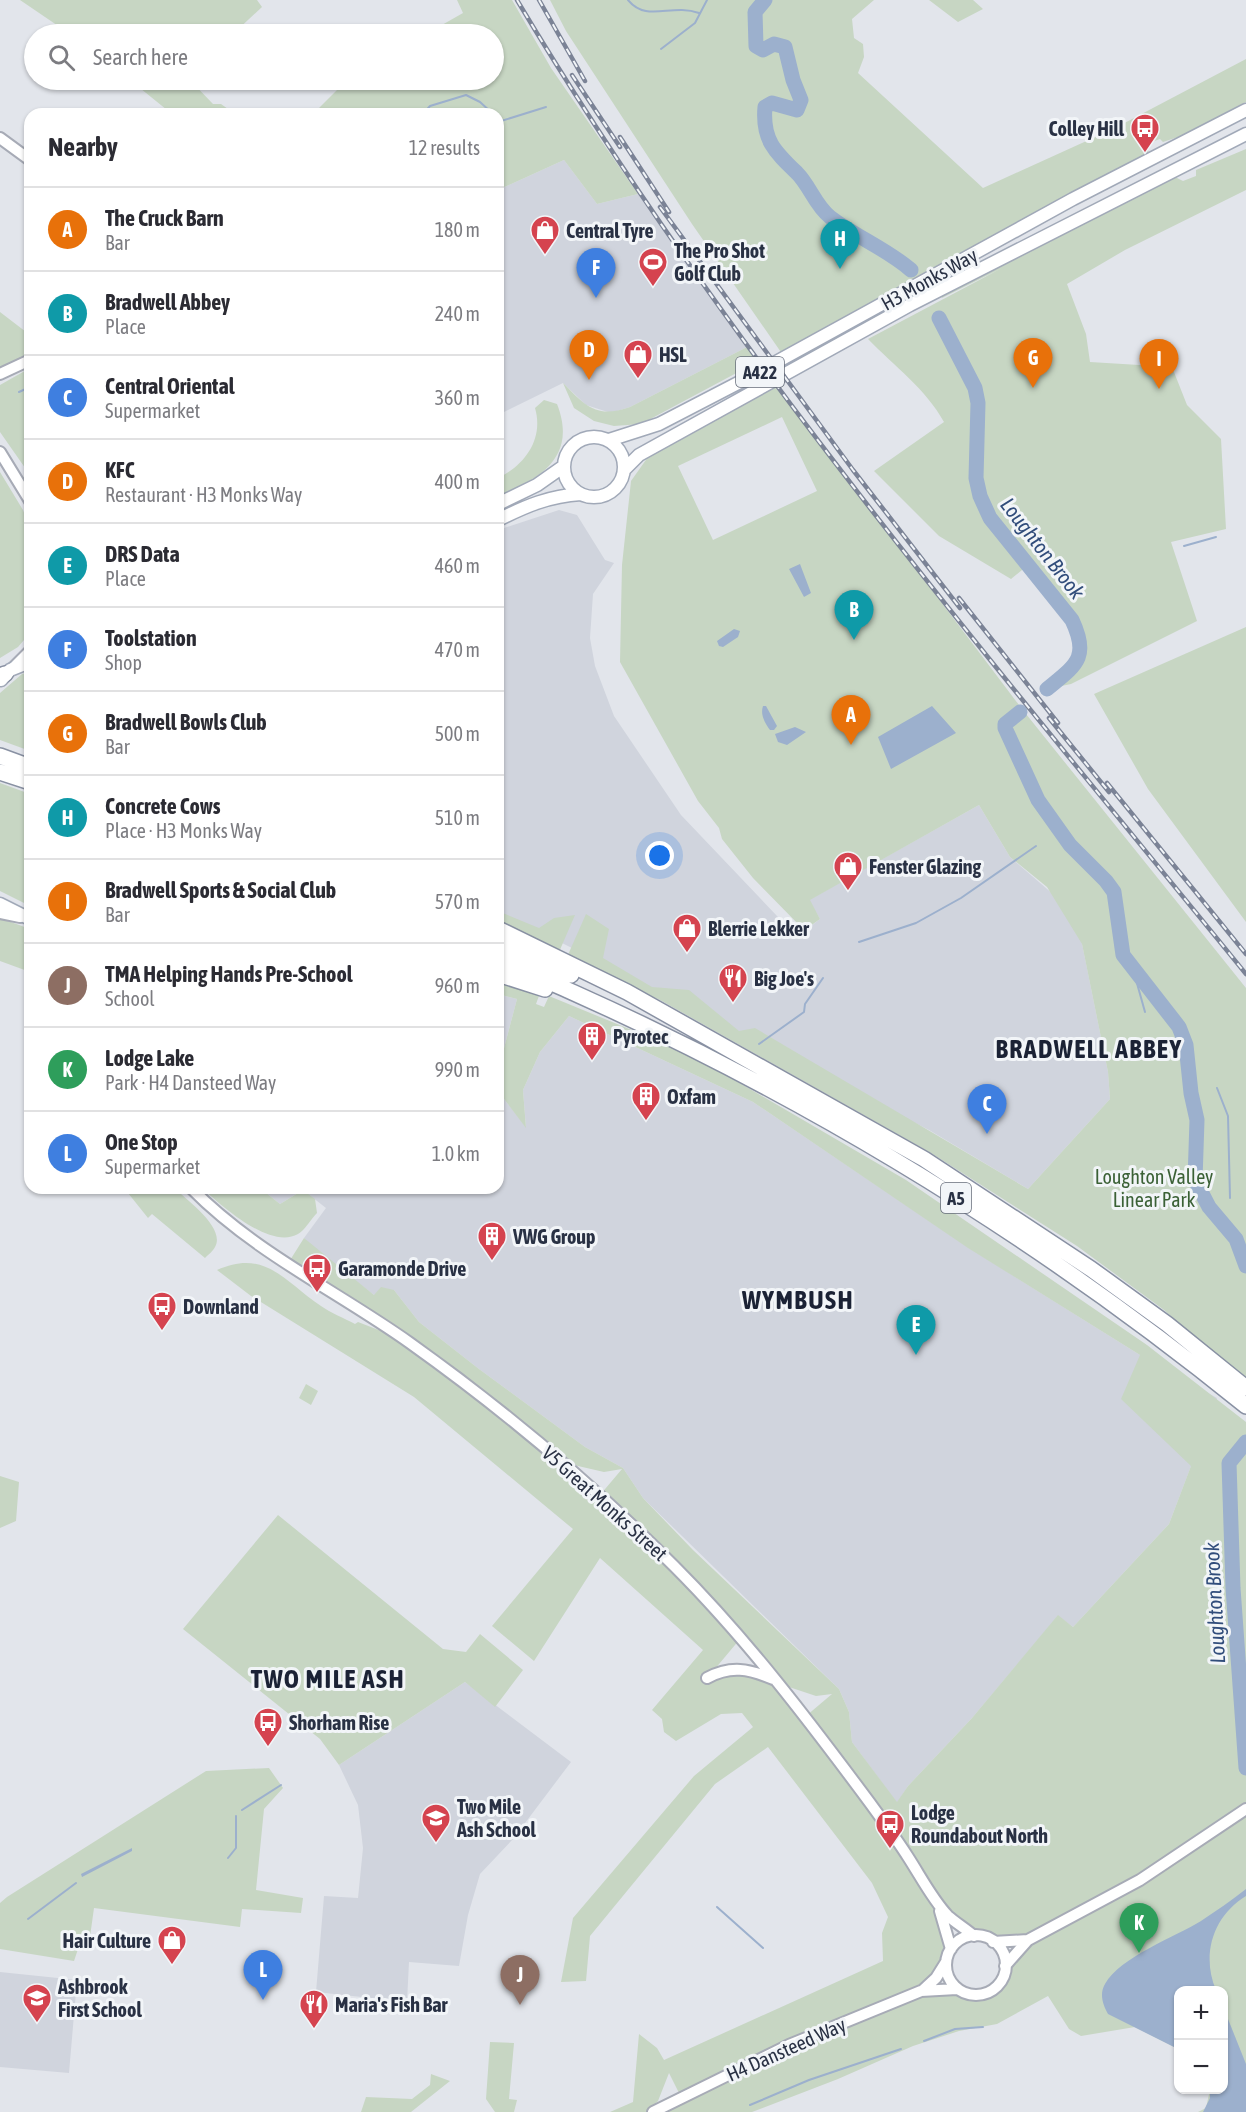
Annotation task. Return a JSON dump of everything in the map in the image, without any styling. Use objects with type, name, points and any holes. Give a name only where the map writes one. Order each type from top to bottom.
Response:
[{"type":"highway","points":[[0,756],[24,765]]},
{"type":"highway","points":[[0,772],[24,780]]},
{"type":"highway","points":[[504,932],[627,992],[699,1035]]},
{"type":"highway","name":"A5","points":[[504,947],[699,1035],[924,1159],[1091,1269],[1167,1324],[1246,1388]]},
{"type":"highway","name":"A5","points":[[504,963],[644,1024],[794,1101],[912,1170],[1056,1264],[1156,1335],[1246,1406]]},
{"type":"highway","points":[[504,976],[644,1024]]},
{"type":"main road","name":"H3 Monks Way","points":[[609,440],[659,424],[944,269],[1246,110]]},
{"type":"main road","name":"H3 Monks Way","points":[[625,469],[639,455],[910,305],[1246,134]]},
{"type":"main road","points":[[504,517],[529,504],[556,496],[597,497],[611,492],[621,481],[625,469],[623,457],[609,440],[596,437],[582,439],[568,451],[564,466],[567,482],[581,495]]},
{"type":"main road","points":[[504,501],[537,485],[564,466]]},
{"type":"main road","points":[[4,675],[24,665]]},
{"type":"main road","points":[[0,904],[24,916]]},
{"type":"street","points":[[0,138],[24,156]]},
{"type":"street","points":[[0,374],[24,363]]},
{"type":"street","points":[[0,452],[24,491]]},
{"type":"street","points":[[4,675],[24,657]]},
{"type":"street","points":[[0,913],[24,918]]},
{"type":"street","name":"V5 Great Monks Street","points":[[198,1194],[247,1236],[411,1343],[563,1463],[676,1568],[806,1716],[899,1843],[937,1902],[949,1917],[974,1936]]},
{"type":"street","points":[[707,1678],[721,1670],[736,1668],[754,1671],[776,1681]]},
{"type":"street","points":[[1028,1940],[993,1941],[974,1936],[965,1938],[951,1949],[946,1962],[951,1982],[966,1994],[984,1994],[999,1983],[1005,1966],[1028,1940],[1140,1880],[1246,1809]]},
{"type":"street","name":"V5 Great Monks Street","points":[[937,1902],[951,1949]]},
{"type":"street","points":[[993,1941],[1004,1956],[1005,1966]]},
{"type":"street","name":"H4 Dansteed Way","points":[[921,1991],[936,1978],[946,1962]]},
{"type":"street","name":"H4 Dansteed Way","points":[[653,2112],[789,2045],[901,1999],[921,1991],[957,1989]]},
{"type":"shaded area","points":[[564,160],[597,204],[638,194],[747,347],[630,407],[611,413],[586,405],[563,383],[504,412],[504,187]]},
{"type":"shaded area","points":[[559,510],[577,515],[605,560],[614,563],[593,594],[590,638],[595,666],[614,716],[681,815],[797,937],[820,919],[809,900],[979,805],[1010,857],[1061,901],[1079,929],[1108,1072],[1110,1099],[1028,1189],[929,1130],[504,915],[504,528]]},
{"type":"shaded area","points":[[504,996],[517,999],[504,1048]]},
{"type":"shaded area","points":[[569,1016],[753,1102],[969,1248],[1140,1355],[1217,1398],[1169,1524],[1073,1627],[1058,1616],[972,1718],[908,1786],[897,1803],[852,1742],[849,1712],[839,1689],[643,1498],[623,1468],[585,1447],[479,1369],[419,1322],[394,1290],[374,1295],[313,1248],[304,1238],[326,1208],[308,1194],[504,1194],[504,1099],[526,1127],[523,1090],[540,1052]]},
{"type":"shaded area","points":[[268,1194],[296,1194],[280,1204]]},
{"type":"shaded area","name":"Two Mile Ash School","points":[[465,1682],[571,1762],[513,1839],[480,1874],[468,1915],[459,1966],[409,1962],[407,2002],[316,1992],[324,1896],[358,1898],[363,1848],[358,1805],[339,1765]]},
{"type":"shaded area","name":"Ashbrook First School","points":[[0,1972],[77,1980],[69,2073],[0,2067]]},
{"type":"green space","points":[[20,0],[257,0],[262,7],[244,24],[55,24]]},
{"type":"green space","points":[[457,0],[512,0],[551,68],[638,194],[597,204],[564,160],[504,187],[504,108],[319,108],[337,90],[504,90],[504,24],[444,24],[463,13]]},
{"type":"green space","points":[[550,0],[874,0],[852,19],[854,38],[863,44],[864,57],[858,73],[983,188],[1115,128],[1246,59],[1246,102],[1181,136],[1163,142],[1160,139],[1146,144],[1151,159],[785,358],[692,224],[566,31]]},
{"type":"green space","points":[[929,0],[973,0],[983,9],[958,22]]},
{"type":"green space","points":[[142,90],[200,90],[213,104],[221,104],[227,108],[165,108]]},
{"type":"green space","points":[[1246,149],[1246,190],[1125,250],[1067,284],[1086,334],[1090,362],[1172,367],[1187,405],[1221,439],[1226,529],[1171,542],[1197,621],[1071,684],[1047,689],[1072,669],[1078,661],[1081,650],[1079,637],[1073,624],[1055,597],[1028,565],[1011,579],[939,536],[874,471],[944,422],[919,388],[868,339],[1002,268],[942,298],[939,292],[1159,179],[1175,177],[1183,181],[1196,176],[1196,170]]},
{"type":"green space","points":[[0,312],[24,330],[24,363],[0,374]]},
{"type":"green space","points":[[747,347],[757,362],[641,424],[614,426],[594,421],[574,408],[563,383],[585,404],[608,412],[630,407]]},
{"type":"green space","points":[[24,371],[24,466],[0,432],[0,385]]},
{"type":"green space","name":"Loughton Valley Linear Park","points":[[777,385],[1022,709],[1246,988],[1246,1383],[1164,1310],[1077,1246],[931,1153],[660,1000],[567,957],[586,914],[609,929],[603,958],[652,987],[689,990],[739,1031],[755,1028],[1028,1189],[1110,1099],[1108,1072],[1082,944],[1047,887],[1010,857],[979,805],[810,900],[820,919],[809,927],[801,927],[753,878],[722,839],[719,828],[698,801],[620,662],[622,565],[631,481],[648,457]],"holes":[[[782,417],[817,491],[713,540],[678,466]]]},
{"type":"green space","points":[[544,400],[557,404],[562,423],[562,439],[558,452],[551,464],[540,474],[504,495],[504,475],[524,458],[534,440],[537,430],[535,408]]},
{"type":"green space","points":[[0,472],[24,513],[24,640],[18,647],[0,658]]},
{"type":"green space","points":[[1246,627],[1246,922],[1148,789],[1094,694]]},
{"type":"green space","points":[[24,674],[24,749],[0,740],[0,693]]},
{"type":"green space","points":[[0,783],[24,792],[24,903],[0,891]]},
{"type":"green space","points":[[504,913],[539,928],[554,918],[575,915],[559,952],[504,926]]},
{"type":"green space","points":[[0,918],[24,927],[24,970],[0,961]]},
{"type":"green space","points":[[504,982],[540,993],[536,1004],[544,1007],[549,996],[690,1054],[906,1180],[1147,1345],[1246,1422],[1246,2112],[1198,2112],[1206,2108],[1209,2094],[1228,2094],[1228,1986],[1174,1986],[1174,2047],[1135,2027],[1081,2036],[1069,2029],[1048,1996],[997,2024],[959,2031],[913,2046],[838,2079],[752,2112],[664,2112],[681,2097],[669,2073],[658,2101],[647,2112],[610,2112],[633,2102],[639,2034],[657,2048],[664,2060],[883,1961],[882,1933],[888,1917],[872,1883],[768,1747],[715,1784],[590,1936],[586,1981],[561,1982],[573,1918],[694,1776],[753,1727],[742,1713],[721,1714],[676,1741],[664,1732],[662,1719],[652,1710],[703,1650],[600,1558],[534,1661],[492,1626],[573,1529],[414,1397],[251,1296],[217,1270],[234,1264],[262,1265],[285,1278],[333,1313],[355,1324],[358,1322],[407,1341],[287,1265],[304,1238],[374,1295],[381,1287],[394,1290],[419,1322],[479,1369],[585,1447],[623,1468],[643,1498],[693,1550],[839,1689],[849,1712],[852,1742],[897,1802],[908,1786],[972,1718],[1058,1615],[1073,1627],[1169,1524],[1191,1466],[1121,1399],[1140,1355],[968,1248],[753,1102],[569,1016],[540,1052],[523,1090],[526,1128],[504,1099],[504,1048],[517,999],[504,996]],"holes":[[[565,1463],[604,1472],[622,1469],[600,1495]],[[740,1639],[775,1680],[736,1668],[709,1676]],[[780,1684],[816,1696],[832,1694],[806,1716]],[[938,1904],[960,1924],[987,1938],[1028,1941],[1005,1966],[1003,1978],[986,1993],[970,1995],[957,1989],[923,1990],[942,1967],[948,1951]]]},
{"type":"green space","points":[[129,1194],[181,1194],[204,1215],[215,1231],[217,1240],[214,1248],[205,1258],[152,1214],[148,1218]]},
{"type":"green space","points":[[209,1194],[268,1194],[280,1204],[296,1194],[308,1194],[315,1199],[317,1213],[298,1234],[287,1237],[274,1236],[247,1224]]},
{"type":"green space","points":[[306,1384],[318,1391],[311,1405],[299,1398]]},
{"type":"green space","points":[[0,1476],[19,1482],[16,1521],[0,1528]]},
{"type":"green space","points":[[278,1515],[443,1649],[466,1652],[480,1634],[523,1670],[495,1707],[465,1682],[339,1765],[320,1739],[183,1629]]},
{"type":"green space","points":[[269,1768],[283,1788],[264,1809],[256,1890],[303,1898],[301,1913],[242,1909],[240,1927],[94,1908],[89,1944],[78,1949],[74,1961],[0,1949],[0,1903],[7,1897],[206,1771]]},
{"type":"green space","points":[[490,2042],[514,2043],[509,2099],[517,2100],[514,2112],[495,2112],[486,2099]]},
{"type":"green space","points":[[431,2074],[450,2081],[411,2112],[361,2112],[366,2097],[412,2099],[430,2085]]},
{"type":"water","points":[[800,564],[811,593],[804,597],[789,569]]},
{"type":"water","points":[[734,629],[740,631],[738,637],[723,647],[719,646],[717,641]]},
{"type":"water","points":[[763,706],[766,706],[777,726],[774,730],[770,730],[765,722],[762,713]]},
{"type":"water","points":[[932,706],[956,733],[891,769],[878,737]]},
{"type":"water","points":[[795,727],[806,732],[787,745],[778,742],[775,734]]},
{"type":"water","points":[[132,1848],[132,1851],[82,1877],[81,1874]]},
{"type":"water","points":[[1246,1889],[1246,1896],[1225,1914],[1213,1937],[1210,1963],[1215,1986],[1174,1986],[1174,2047],[1108,2014],[1103,2003],[1102,1992],[1112,1974],[1135,1956],[1201,1921]]},
{"type":"water","points":[[1228,2019],[1246,2064],[1246,2112],[1203,2112],[1210,2094],[1228,2094]]},
{"type":"waterway","points":[[628,0],[635,7],[651,12],[679,10],[699,13]]},
{"type":"waterway","points":[[661,49],[695,23],[707,0]]},
{"type":"waterway","name":"Loughton Brook","points":[[765,0],[755,12],[756,46],[763,50],[774,44],[785,47],[793,80],[801,100],[797,110],[772,103],[765,107],[768,137],[776,152],[802,178],[820,207],[830,217],[911,270]]},
{"type":"waterway","points":[[428,108],[466,95],[487,108]]},
{"type":"waterway","points":[[504,120],[546,107]]},
{"type":"waterway","name":"Loughton Brook","points":[[939,318],[975,388],[978,403],[976,478],[980,496],[990,518],[1072,620],[1080,643],[1080,652],[1072,667],[1047,689]]},
{"type":"waterway","points":[[19,392],[24,390]]},
{"type":"waterway","points":[[1184,546],[1216,537]]},
{"type":"waterway","name":"Loughton Brook","points":[[1020,712],[1005,724],[1005,728],[1038,800],[1070,845],[1114,892],[1123,955],[1179,1027],[1186,1045],[1191,1093],[1197,1120],[1195,1180],[1209,1207],[1236,1239],[1246,1266]]},
{"type":"waterway","points":[[859,942],[916,923],[961,898],[1036,846]]},
{"type":"waterway","points":[[1133,969],[1145,1012]]},
{"type":"waterway","points":[[759,1044],[804,1012],[805,1004],[823,978]]},
{"type":"waterway","points":[[1217,1088],[1228,1116],[1230,1198]]},
{"type":"waterway","name":"Loughton Brook","points":[[1246,1442],[1229,1463],[1233,1588],[1246,1768]]},
{"type":"waterway","points":[[242,1810],[281,1785]]},
{"type":"waterway","points":[[228,1858],[236,1848],[236,1816]]},
{"type":"waterway","points":[[28,1919],[76,1883]]},
{"type":"waterway","points":[[717,1907],[763,1948]]},
{"type":"waterway","points":[[924,2041],[955,2029],[983,2027]]},
{"type":"waterway","points":[[750,2105],[809,2080],[901,2049]]},
{"type":"railway","points":[[517,0],[598,129],[683,255],[772,378],[958,619],[1246,974]]},
{"type":"railway","points":[[539,0],[585,81]]},
{"type":"railway","points":[[572,75],[620,147]]},
{"type":"railway","points":[[620,137],[669,212]]},
{"type":"railway","points":[[660,207],[853,470],[960,608]]},
{"type":"railway","points":[[959,598],[1058,723]]},
{"type":"railway","points":[[1049,718],[1109,792]]},
{"type":"railway","points":[[1107,783],[1246,954]]},
{"type":"place","name":"Colley Hill","points":[[1145,154]]},
{"type":"place","name":"Central Tyre","points":[[545,256]]},
{"type":"place","name":"Concrete Cows","points":[[840,269]]},
{"type":"place","name":"The Pro Shot Golf Club","points":[[653,288]]},
{"type":"place","name":"Toolstation","points":[[596,298]]},
{"type":"place","name":"KFC","points":[[589,380]]},
{"type":"place","name":"HSL","points":[[638,380]]},
{"type":"place","name":"Bradwell Bowls Club","points":[[1033,388]]},
{"type":"place","name":"Bradwell Sports & Social Club","points":[[1159,389]]},
{"type":"place","name":"Bradwell Abbey","points":[[854,640]]},
{"type":"place","name":"The Cruck Barn","points":[[851,745]]},
{"type":"place","name":"Fenster Glazing","points":[[848,892]]},
{"type":"place","name":"Blerrie Lekker","points":[[687,954]]},
{"type":"place","name":"Big Joe's","points":[[733,1004]]},
{"type":"place","name":"Pyrotec","points":[[592,1062]]},
{"type":"place","name":"Oxfam","points":[[646,1122]]},
{"type":"place","name":"Central Oriental","points":[[987,1134]]},
{"type":"place","name":"VWG Group","points":[[492,1262]]},
{"type":"place","name":"Garamonde Drive","points":[[317,1294]]},
{"type":"place","name":"Downland","points":[[162,1332]]},
{"type":"place","name":"DRS Data","points":[[916,1355]]},
{"type":"place","name":"Shorham Rise","points":[[268,1748]]},
{"type":"place","name":"Two Mile Ash School","points":[[436,1844]]},
{"type":"place","name":"Lodge Roundabout North","points":[[890,1850]]},
{"type":"place","name":"Lodge Lake","points":[[1139,1953]]},
{"type":"place","name":"Hair Culture","points":[[172,1966]]},
{"type":"place","name":"One Stop","points":[[263,2000]]},
{"type":"place","name":"TMA Helping Hands Pre-School","points":[[520,2005]]},
{"type":"place","name":"Ashbrook First School","points":[[37,2024]]},
{"type":"place","name":"Maria's Fish Bar","points":[[314,2030]]},
{"type":"district","name":"BRADWELL ABBEY","points":[[1089,1049]]},
{"type":"district","name":"WYMBUSH","points":[[798,1300]]},
{"type":"district","name":"TWO MILE ASH","points":[[328,1679]]}]
